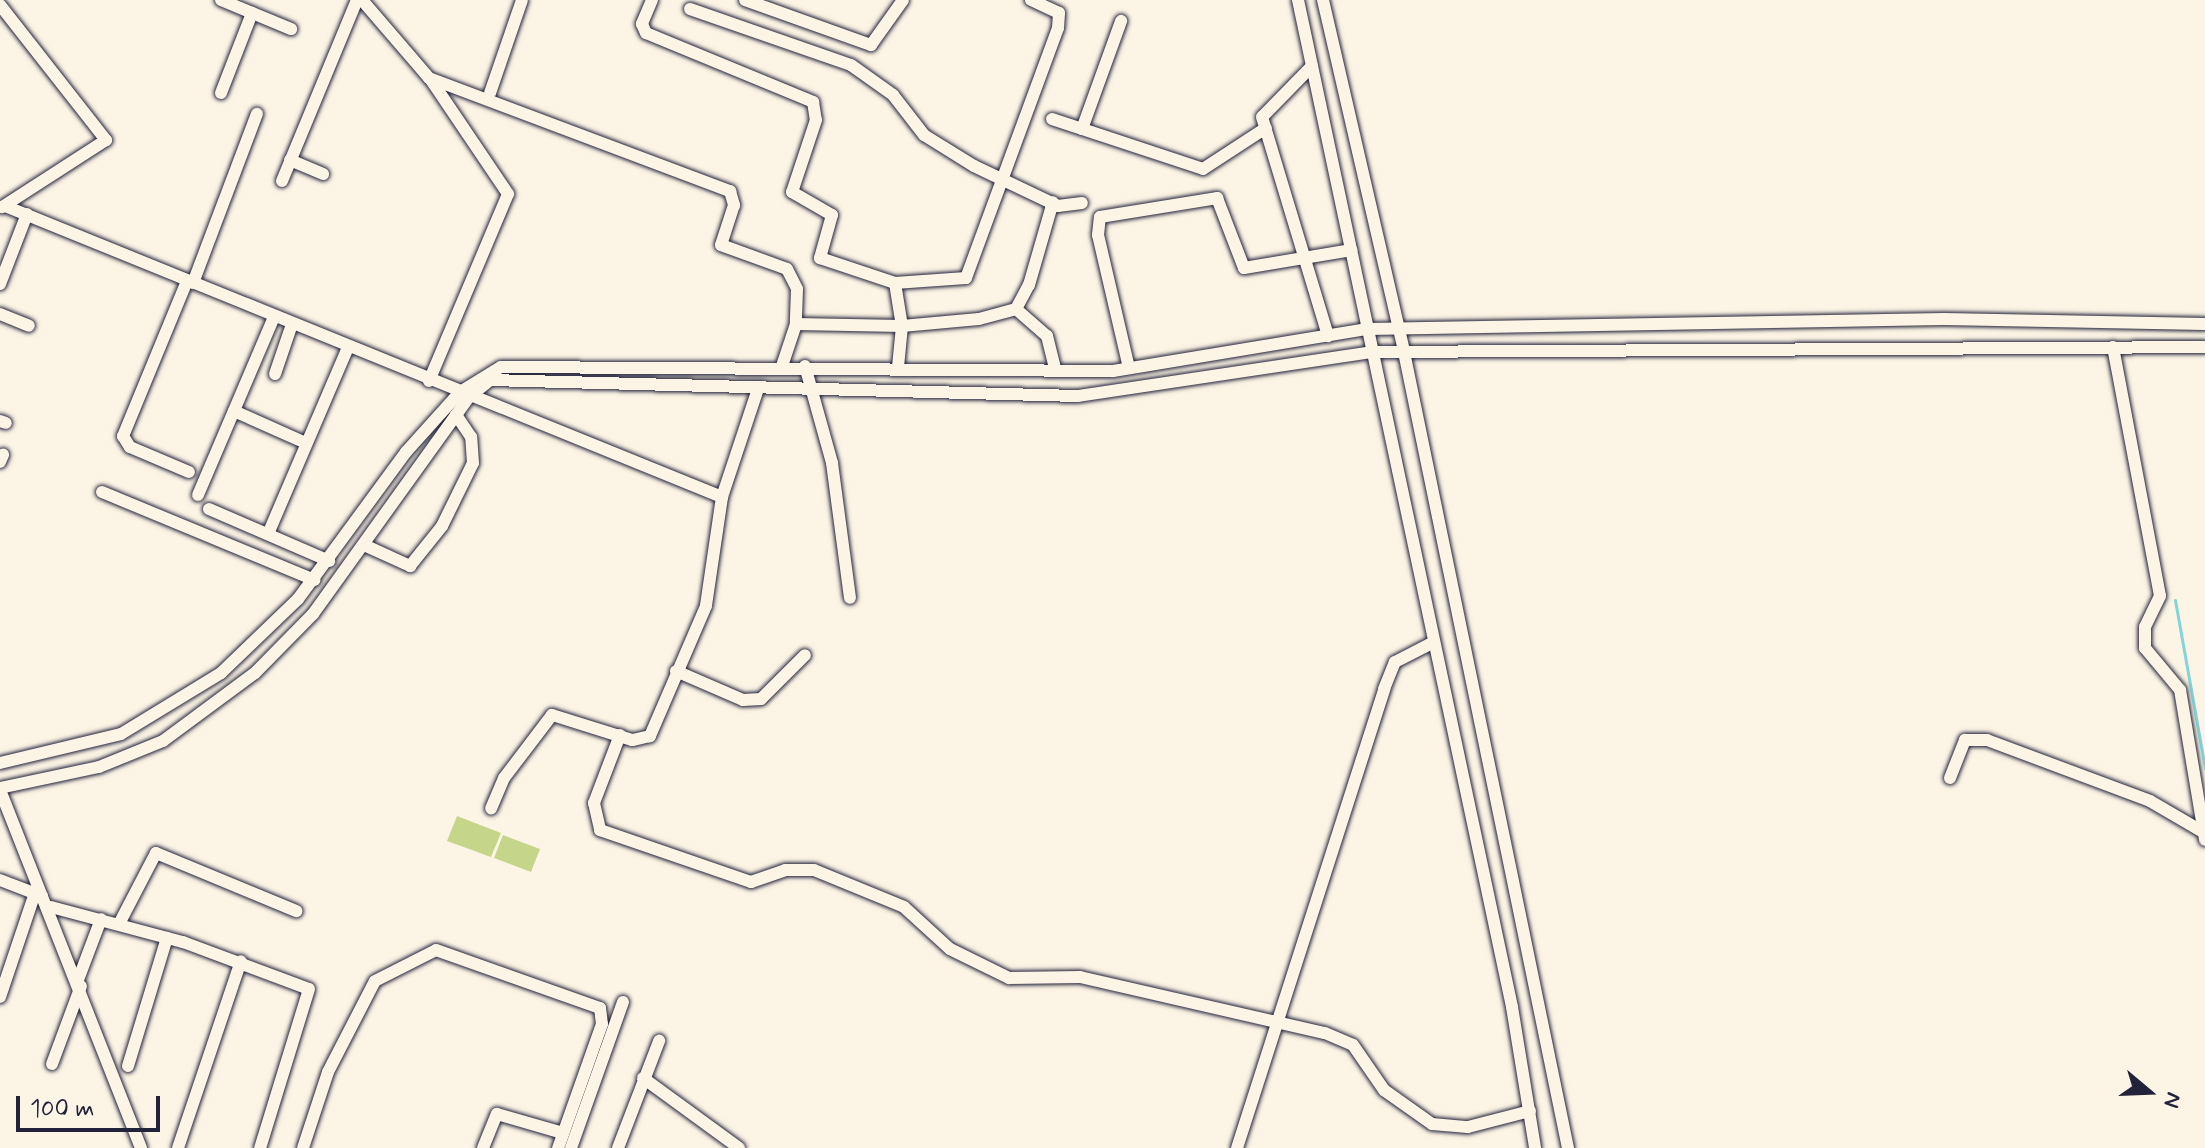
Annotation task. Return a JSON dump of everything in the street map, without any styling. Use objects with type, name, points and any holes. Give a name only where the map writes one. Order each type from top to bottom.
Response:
[{"type":"street","points":[[221,0],[291,29]]},
{"type":"street","points":[[282,181],[360,0],[429,78],[508,194],[429,381]]},
{"type":"street","points":[[490,93],[522,0]]},
{"type":"street","points":[[652,0],[642,24],[646,33],[813,102],[816,120],[792,192],[832,215],[820,258],[895,283],[966,278],[1006,179],[1058,28],[1059,13],[1031,0]]},
{"type":"street","points":[[745,0],[871,45],[903,0]]},
{"type":"street","points":[[1298,0],[1374,352],[1530,1111],[1535,1148]]},
{"type":"street","points":[[1323,0],[1394,331],[1404,352],[1568,1148]]},
{"type":"street","points":[[0,5],[106,140],[2,207]]},
{"type":"street","points":[[690,9],[851,65],[893,95],[924,135],[1053,202],[1082,203]]},
{"type":"street","points":[[221,93],[252,13]]},
{"type":"street","points":[[1082,129],[1121,21]]},
{"type":"street","points":[[1312,66],[1262,117],[1308,258],[1328,336]]},
{"type":"street","points":[[429,78],[724,186],[734,205],[721,245],[791,272],[799,298],[796,324],[782,366]]},
{"type":"street","points":[[189,472],[130,447],[123,436],[190,282],[257,114]]},
{"type":"street","points":[[1052,119],[1203,169],[1266,128]]},
{"type":"street","points":[[290,160],[323,174]]},
{"type":"street","points":[[1129,368],[1098,235],[1100,217],[1217,198],[1244,268],[1352,250]]},
{"type":"street","points":[[1016,309],[1053,202]]},
{"type":"street","points":[[2,207],[27,214],[429,381],[722,497]]},
{"type":"street","points":[[0,284],[27,214]]},
{"type":"street","points":[[895,283],[902,326],[898,367]]},
{"type":"street","points":[[796,324],[902,326],[979,319],[1016,309]]},
{"type":"street","points":[[1016,309],[1047,336],[1055,369]]},
{"type":"street","points":[[0,314],[29,326]]},
{"type":"street","points":[[198,495],[274,317]]},
{"type":"street","points":[[0,763],[106,740],[167,710],[248,651],[314,580],[406,452],[464,394],[501,367],[530,363],[1129,368],[1368,329],[1394,331],[1944,319],[2123,326],[2205,324]]},
{"type":"street","points":[[275,374],[292,324]]},
{"type":"street","points":[[268,534],[348,347]]},
{"type":"street","points":[[2119,347],[2160,596],[2145,627],[2145,648],[2180,690],[2205,835]]},
{"type":"street","points":[[141,1148],[79,983],[0,789],[99,767],[172,735],[289,640],[364,545],[456,415],[464,394],[490,380],[1078,396],[1374,352],[2205,347]]},
{"type":"street","points":[[805,366],[832,463],[850,598]]},
{"type":"street","points":[[491,808],[504,778],[552,715],[620,735],[650,736],[706,606],[722,497],[758,389]]},
{"type":"street","points":[[234,411],[306,443]]},
{"type":"street","points":[[364,545],[392,563],[410,566],[442,526],[473,463],[471,437],[456,415]]},
{"type":"street","points":[[102,492],[314,580]]},
{"type":"street","points":[[209,509],[329,561]]},
{"type":"street","points":[[1237,1148],[1395,662],[1432,643]]},
{"type":"street","points":[[676,671],[752,700],[805,655]]},
{"type":"street","points":[[620,735],[594,803],[600,830],[751,882],[785,870],[814,870],[904,907],[950,949],[1009,978],[1080,977],[1353,1045],[1384,1090],[1432,1124],[1468,1127],[1530,1111]]},
{"type":"street","points":[[1950,778],[1965,740],[1987,740],[2150,801],[2205,835]]},
{"type":"street","points":[[119,924],[156,853],[296,911]]},
{"type":"street","points":[[0,880],[101,919],[302,982],[310,996],[260,1148]]},
{"type":"street","points":[[0,997],[44,899]]},
{"type":"street","points":[[52,1064],[101,919]]},
{"type":"street","points":[[128,1066],[167,938]]},
{"type":"street","points":[[303,1148],[328,1072],[375,981],[436,950],[600,1008],[602,1024],[558,1148]]},
{"type":"street","points":[[178,1148],[241,961]]},
{"type":"street","points":[[571,1148],[623,1002]]},
{"type":"street","points":[[618,1148],[659,1041]]},
{"type":"street","points":[[643,1078],[739,1148]]},
{"type":"street","points":[[483,1148],[497,1114],[563,1133]]},
{"type":"green space","points":[[457,816],[501,833],[491,857],[447,841]]},
{"type":"green space","points":[[503,835],[540,849],[531,872],[494,858]]},
{"type":"waterway","points":[[2175,600],[2205,768]]}]
